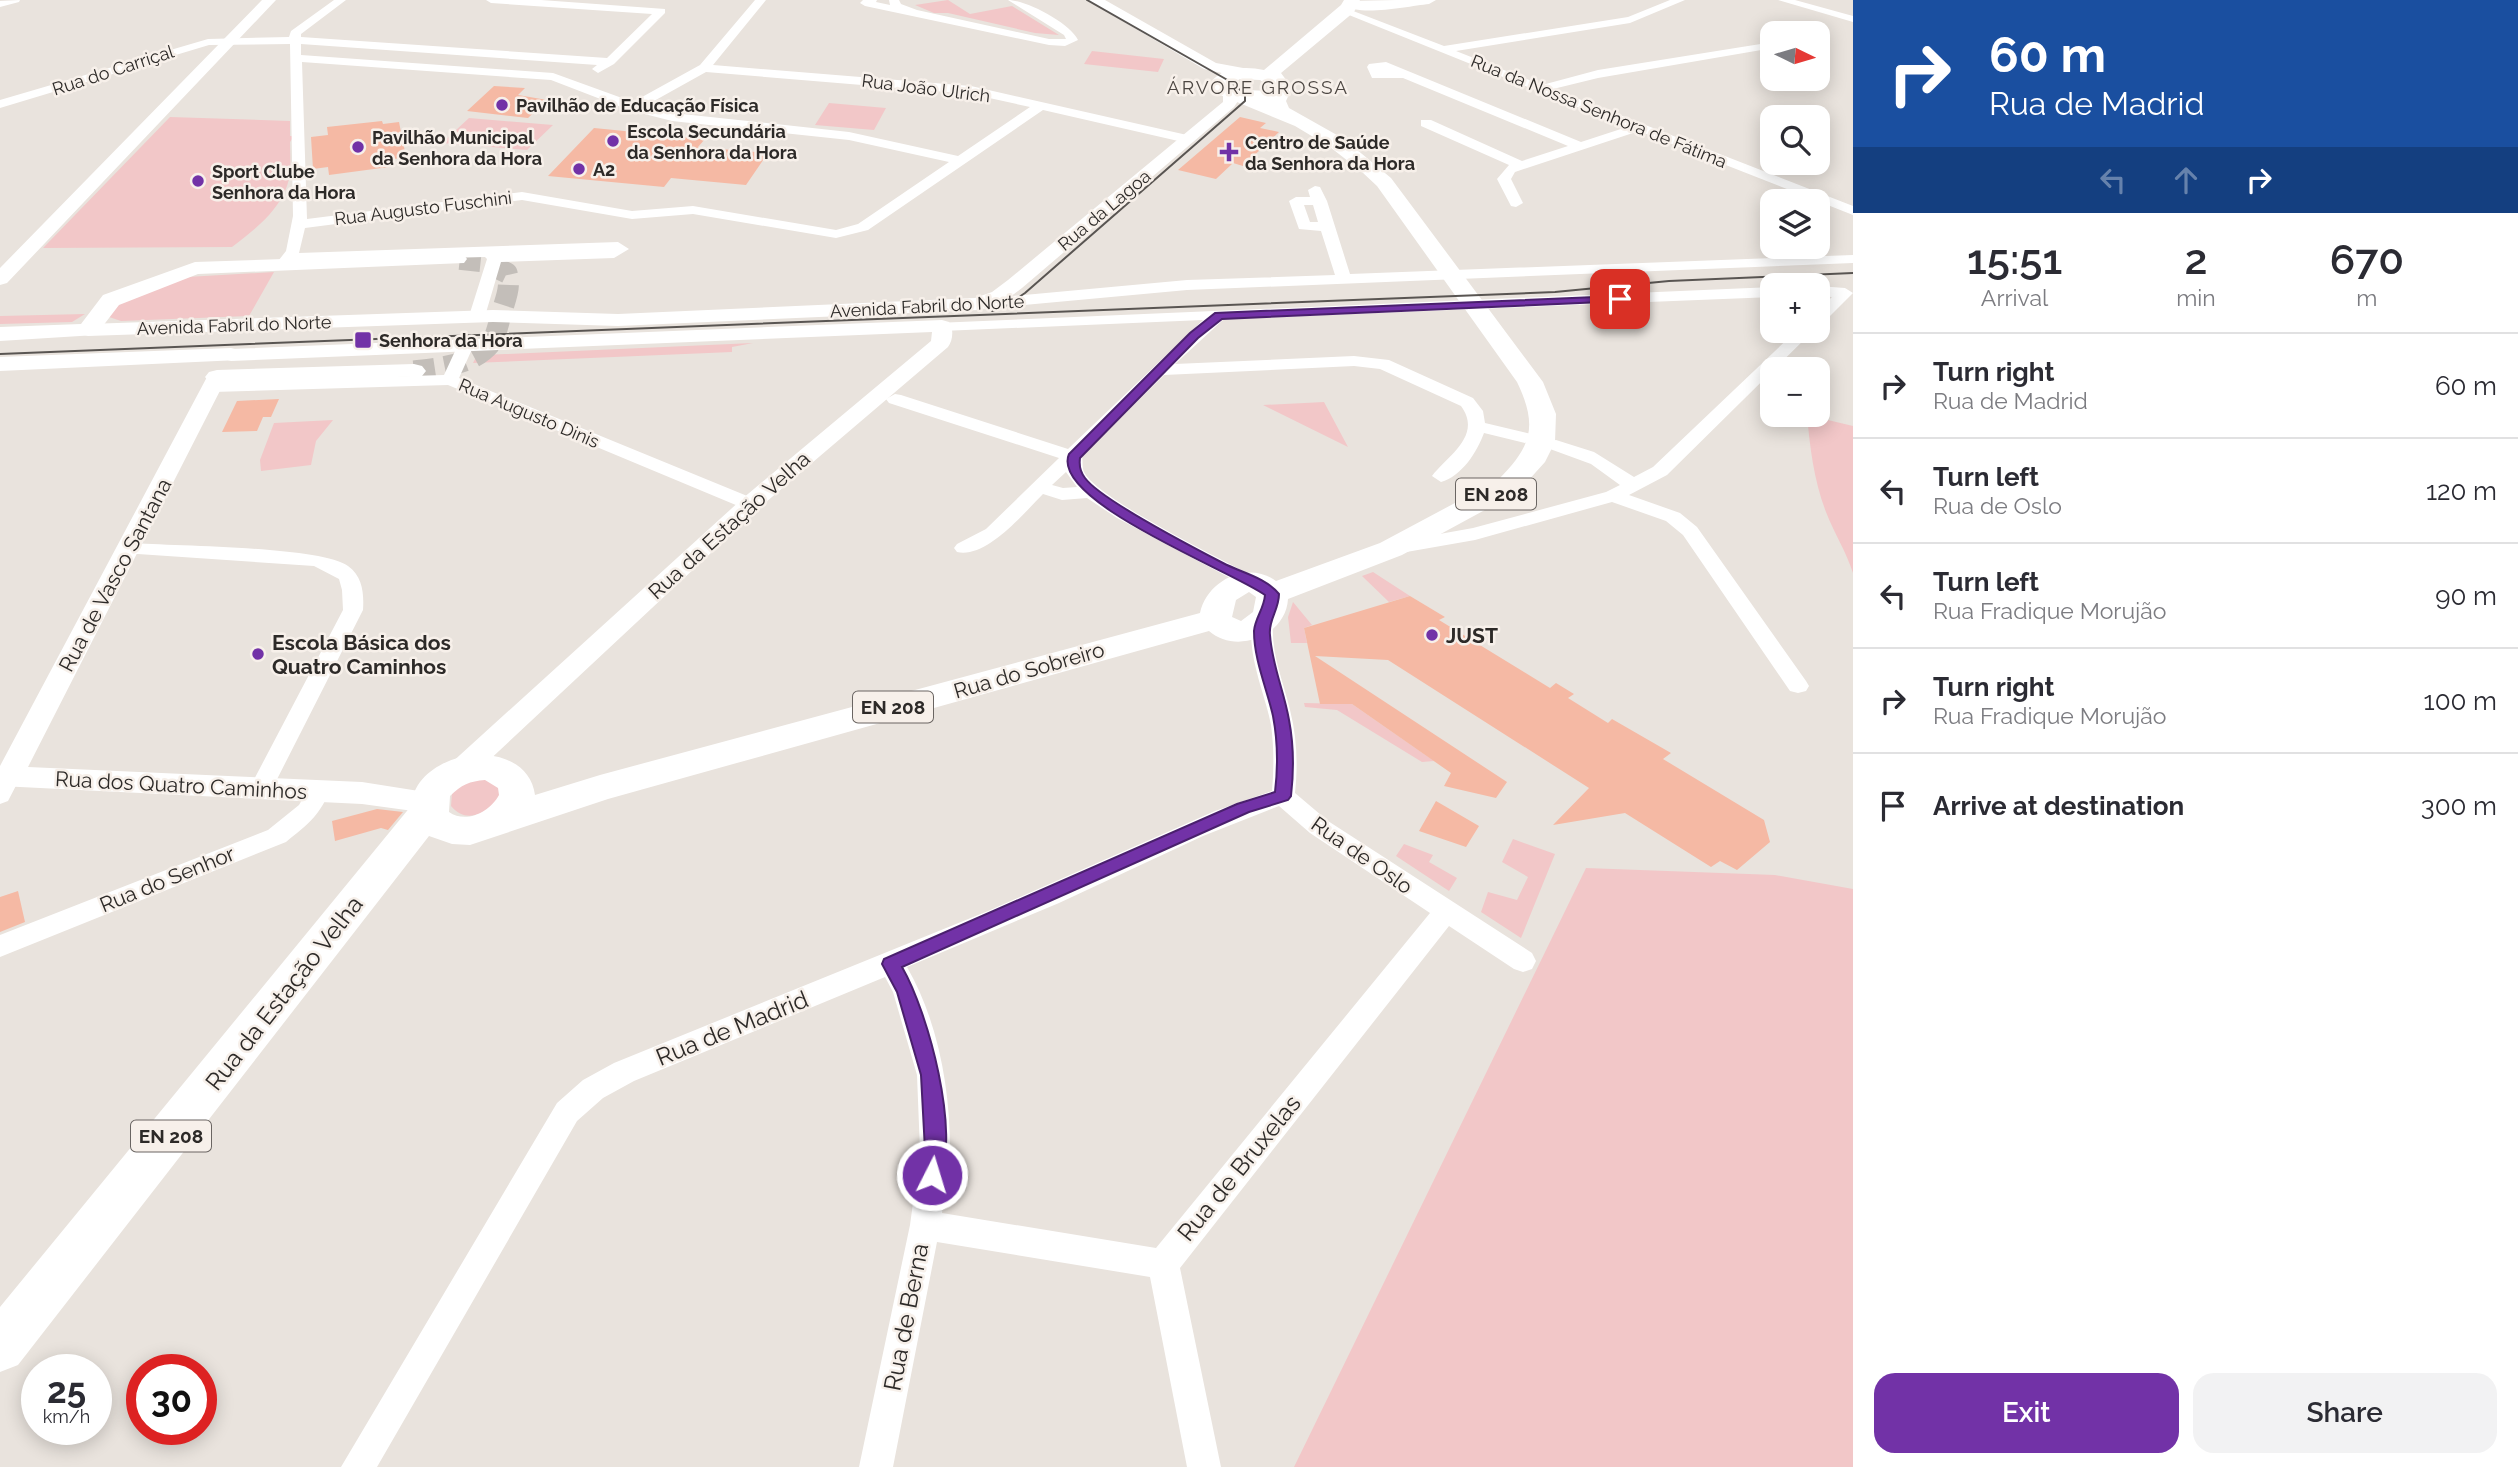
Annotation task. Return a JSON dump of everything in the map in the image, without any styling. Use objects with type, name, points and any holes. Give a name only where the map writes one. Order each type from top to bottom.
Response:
[{"type":"main road","points":[[1088,2],[1232,91],[1279,88],[1349,5]]},
{"type":"main road","points":[[1088,2],[1210,66],[1248,74],[1279,88],[1330,138],[1365,163],[1384,182],[1434,248],[1535,388],[1540,441]]},
{"type":"main road","points":[[1232,91],[1230,76],[1248,74]]},
{"type":"main road","points":[[88,330],[111,300],[183,272],[202,268],[287,261],[457,259]]},
{"type":"main road","name":"Avenida Fabril do Norte","points":[[0,334],[88,330]]},
{"type":"main road","name":"Avenida Fabril do Norte","points":[[0,364],[231,355]]},
{"type":"main road","name":"Rua de Vasco Santana","points":[[215,382],[231,355]]},
{"type":"main road","points":[[215,382],[414,371]]},
{"type":"main road","name":"EN 208","points":[[1391,549],[1508,486],[1524,472],[1540,441]]},
{"type":"main road","name":"Rua do Sobreiro","points":[[484,826],[600,788],[1240,601],[1391,549]]},
{"type":"main road","name":"Rua do Sobreiro","points":[[441,791],[486,767],[534,789],[565,793],[600,788]]},
{"type":"main road","points":[[441,791],[443,827],[484,826],[509,812],[516,802],[518,791],[512,778]]},
{"type":"main road","name":"Rua da Estação Velha","points":[[0,1347],[383,868],[441,791]]},
{"type":"main road","name":"Rua da Estação Velha","points":[[383,868],[417,847],[484,826]]},
{"type":"street","points":[[0,4],[15,0]]},
{"type":"street","points":[[0,279],[269,0]]},
{"type":"street","points":[[341,0],[298,29],[296,40],[300,224],[287,261],[614,254],[622,249],[618,246],[492,255]]},
{"type":"street","points":[[491,0],[661,11]]},
{"type":"street","points":[[567,80],[610,62],[670,2],[644,0]]},
{"type":"street","points":[[633,107],[704,68],[761,0]]},
{"type":"street","points":[[873,0],[866,3],[1049,42],[1065,43],[1072,40],[1069,33],[1013,0]]},
{"type":"street","points":[[894,0],[896,6],[914,13]]},
{"type":"street","points":[[1349,5],[1381,6],[1429,0]]},
{"type":"street","points":[[1444,49],[1606,25],[1641,16],[1680,0]]},
{"type":"street","points":[[1783,0],[1853,19]]},
{"type":"street","name":"Rua da Nossa Senhora de Fátima","points":[[1349,5],[1444,49],[1853,211]]},
{"type":"street","name":"Rua do Carriçal","points":[[0,104],[100,76],[194,44],[227,41],[296,40],[610,62]]},
{"type":"street","points":[[1543,88],[1598,74],[1760,48]]},
{"type":"street","points":[[297,58],[546,76],[567,80],[633,107],[688,120],[870,140],[958,160],[1040,106]]},
{"type":"street","name":"Rua João Ulrich","points":[[704,68],[971,90],[1187,139]]},
{"type":"street","points":[[1405,74],[1580,146]]},
{"type":"street","name":"Rua da Lagoa","points":[[961,306],[985,302],[1005,293],[1229,104],[1232,91]]},
{"type":"street","points":[[1426,123],[1520,165]]},
{"type":"street","points":[[1516,202],[1504,179],[1510,169],[1640,127]]},
{"type":"street","name":"Rua Augusto Fuschini","points":[[300,224],[522,196],[632,215],[693,210],[836,234],[863,227],[958,160]]},
{"type":"street","points":[[1328,227],[1304,226],[1296,201],[1318,195],[1328,227],[1344,279]]},
{"type":"street","points":[[477,316],[492,255]]},
{"type":"street","name":"Avenida Fabril do Norte","points":[[88,330],[477,316],[618,320],[961,306],[1153,287],[1853,259]]},
{"type":"street","points":[[1830,292],[1845,293]]},
{"type":"street","points":[[1174,317],[1760,293]]},
{"type":"street","points":[[1830,307],[1845,293]]},
{"type":"street","points":[[964,548],[993,533],[1194,336],[1219,316]]},
{"type":"street","points":[[1174,317],[1189,326],[1194,336]]},
{"type":"street","name":"Avenida Fabril do Norte","points":[[231,355],[1174,317]]},
{"type":"street","name":"Rua da Estação Velha","points":[[441,791],[750,504],[941,343],[942,327]]},
{"type":"street","name":"Rua do Sobreiro","points":[[1391,549],[1475,534],[1613,496],[1633,486],[1660,471],[1793,343]]},
{"type":"street","points":[[450,380],[465,347]]},
{"type":"street","points":[[1159,370],[1376,362],[1467,402],[1475,412],[1477,426],[1462,459],[1441,476]]},
{"type":"street","name":"Rua Augusto Dinis","points":[[215,382],[450,380],[750,504]]},
{"type":"street","name":"Rua de Vasco Santana","points":[[3,782],[130,549],[215,382]]},
{"type":"street","points":[[895,399],[1073,457]]},
{"type":"street","points":[[1477,426],[1581,451],[1602,460],[1633,486]]},
{"type":"street","points":[[1073,457],[1075,473],[1091,492],[1240,601],[1251,640],[1266,662],[1281,718],[1286,761],[1283,796]]},
{"type":"street","points":[[1041,488],[1062,494],[1091,492]]},
{"type":"street","points":[[1613,496],[1673,517],[1690,531],[1798,686]]},
{"type":"street","name":"Rua do Sobreiro","points":[[1449,518],[1442,526],[1446,533],[1475,534]]},
{"type":"street","points":[[130,549],[316,560],[344,571],[351,580],[354,590],[353,610],[261,789]]},
{"type":"street","points":[[509,725],[505,748],[512,778]]},
{"type":"street","name":"Rua dos Quatro Caminhos","points":[[3,782],[362,793],[441,791]]},
{"type":"street","name":"Rua do Senhor","points":[[0,946],[277,836],[308,811],[318,792]]},
{"type":"street","name":"Rua de Oslo","points":[[1283,796],[1319,827],[1523,961]]},
{"type":"street","name":"Rua de Madrid","points":[[358,1467],[567,1112],[593,1089],[624,1072],[891,964],[1243,808],[1283,796]]},
{"type":"street","name":"Rua de Bruxelas","points":[[1163,1264],[1445,912]]},
{"type":"street","name":"Rua de Berna","points":[[876,1467],[925,1224],[935,1150],[931,1075],[906,990],[891,964]]},
{"type":"street","points":[[925,1224],[1163,1264],[1205,1467]]},
{"type":"shaded area","points":[[948,0],[970,14],[1012,6],[1059,35],[1035,33],[948,13],[934,13],[915,5]]},
{"type":"shaded area","points":[[1092,51],[1164,59],[1158,72],[1084,64]]},
{"type":"shaded area","points":[[829,103],[886,108],[874,130],[815,125]]},
{"type":"shaded area","name":"Sport Clube Senhora da Hora","points":[[170,117],[290,121],[290,136],[294,136],[290,142],[289,181],[278,204],[264,220],[232,247],[43,248]]},
{"type":"shaded area","points":[[469,118],[553,125],[527,150],[442,143]]},
{"type":"shaded area","points":[[274,272],[249,316],[121,321],[109,317],[117,304],[187,277]]},
{"type":"shaded area","points":[[85,314],[72,322],[0,324],[0,316]]},
{"type":"shaded area","points":[[753,343],[732,347],[732,352],[473,363],[476,357],[484,355]]},
{"type":"shaded area","points":[[1324,402],[1348,447],[1263,405]]},
{"type":"shaded area","points":[[333,420],[316,441],[311,465],[261,471],[260,460],[274,423]]},
{"type":"shaded area","points":[[1830,420],[1853,426],[1853,573],[1826,512],[1811,452],[1808,427],[1830,427]]},
{"type":"shaded area","points":[[1373,572],[1410,596],[1389,602],[1362,576]]},
{"type":"shaded area","points":[[1293,602],[1312,625],[1304,628],[1307,643],[1291,643],[1288,617]]},
{"type":"shaded area","points":[[1304,703],[1352,704],[1434,761],[1422,762],[1337,710],[1305,707]]},
{"type":"shaded area","points":[[492,777],[506,798],[472,816],[458,812],[451,806],[452,793],[464,781]]},
{"type":"shaded area","points":[[1513,839],[1555,854],[1521,938],[1481,912],[1488,892],[1517,900],[1528,877],[1502,862]]},
{"type":"shaded area","points":[[1404,844],[1433,855],[1429,862],[1457,878],[1449,891],[1396,856]]},
{"type":"shaded area","points":[[1586,868],[1775,875],[1853,889],[1853,1467],[1294,1467]]},
{"type":"building","name":"Pavilhão de Educação Física","points":[[494,86],[525,88],[518,95],[547,100],[528,118],[467,111]]},
{"type":"building","name":"Centro de Saúde da Senhora da Hora","points":[[1240,117],[1266,123],[1260,128],[1279,132],[1243,166],[1233,163],[1216,179],[1178,170]]},
{"type":"building","name":"Pavilhão Municipal da Senhora da Hora","points":[[382,121],[383,124],[399,122],[406,157],[388,160],[389,167],[329,175],[328,167],[313,169],[311,137],[328,135],[327,127]]},
{"type":"building","points":[[594,128],[705,139],[698,147],[768,153],[746,185],[671,178],[664,187],[548,176]]},
{"type":"building","points":[[279,399],[271,417],[263,417],[257,431],[222,432],[237,401]]},
{"type":"building","points":[[1410,596],[1445,617],[1439,620],[1550,688],[1556,683],[1574,694],[1568,698],[1608,723],[1612,719],[1671,753],[1663,759],[1764,820],[1770,842],[1737,870],[1720,861],[1711,867],[1625,813],[1553,825],[1589,788],[1388,660],[1315,656],[1507,782],[1496,798],[1444,786],[1451,773],[1352,704],[1320,704],[1304,628]]},
{"type":"building","points":[[1436,801],[1479,826],[1466,847],[1419,831]]},
{"type":"building","points":[[377,809],[403,812],[388,830],[381,828],[335,841],[332,821]]},
{"type":"building","points":[[18,891],[25,922],[0,932],[0,897]]},
{"type":"tunnel","points":[[414,371],[466,361],[484,350],[495,336],[508,292],[507,273],[485,262],[457,259]]},
{"type":"tram line","points":[[992,311],[1006,306],[1025,293],[1245,101],[1245,94],[1231,82],[1087,0]]},
{"type":"tram line","points":[[0,354],[1555,292],[1669,281],[1853,273]]},
{"type":"place","name":"Pavilhão de Educação Física","points":[[502,105]]},
{"type":"place","name":"Escola Secundária da Senhora da Hora","points":[[613,141]]},
{"type":"place","name":"Pavilhão Municipal da Senhora da Hora","points":[[358,147]]},
{"type":"place","name":"Centro de Saúde da Senhora da Hora","points":[[1229,152]]},
{"type":"place","name":"A2","points":[[579,169]]},
{"type":"place","name":"Sport Clube Senhora da Hora","points":[[198,181]]},
{"type":"place","name":"Senhora da Hora","points":[[363,340]]},
{"type":"place","name":"JUST","points":[[1432,635]]},
{"type":"place","name":"Escola Básica dos Quatro Caminhos","points":[[258,654]]},
{"type":"district","name":"ÁRVORE GROSSA","points":[[1258,87]]},
{"type":"route","points":[[932,1175],[935,1150],[931,1075],[906,990],[891,964],[1053,895],[1243,808],[1283,796],[1286,761],[1284,740],[1262,632],[1263,622],[1272,608],[1272,594],[1258,583],[1249,582],[1220,568],[1099,498],[1080,481],[1075,473],[1073,457],[1194,336],[1219,316],[1620,299]]}]
